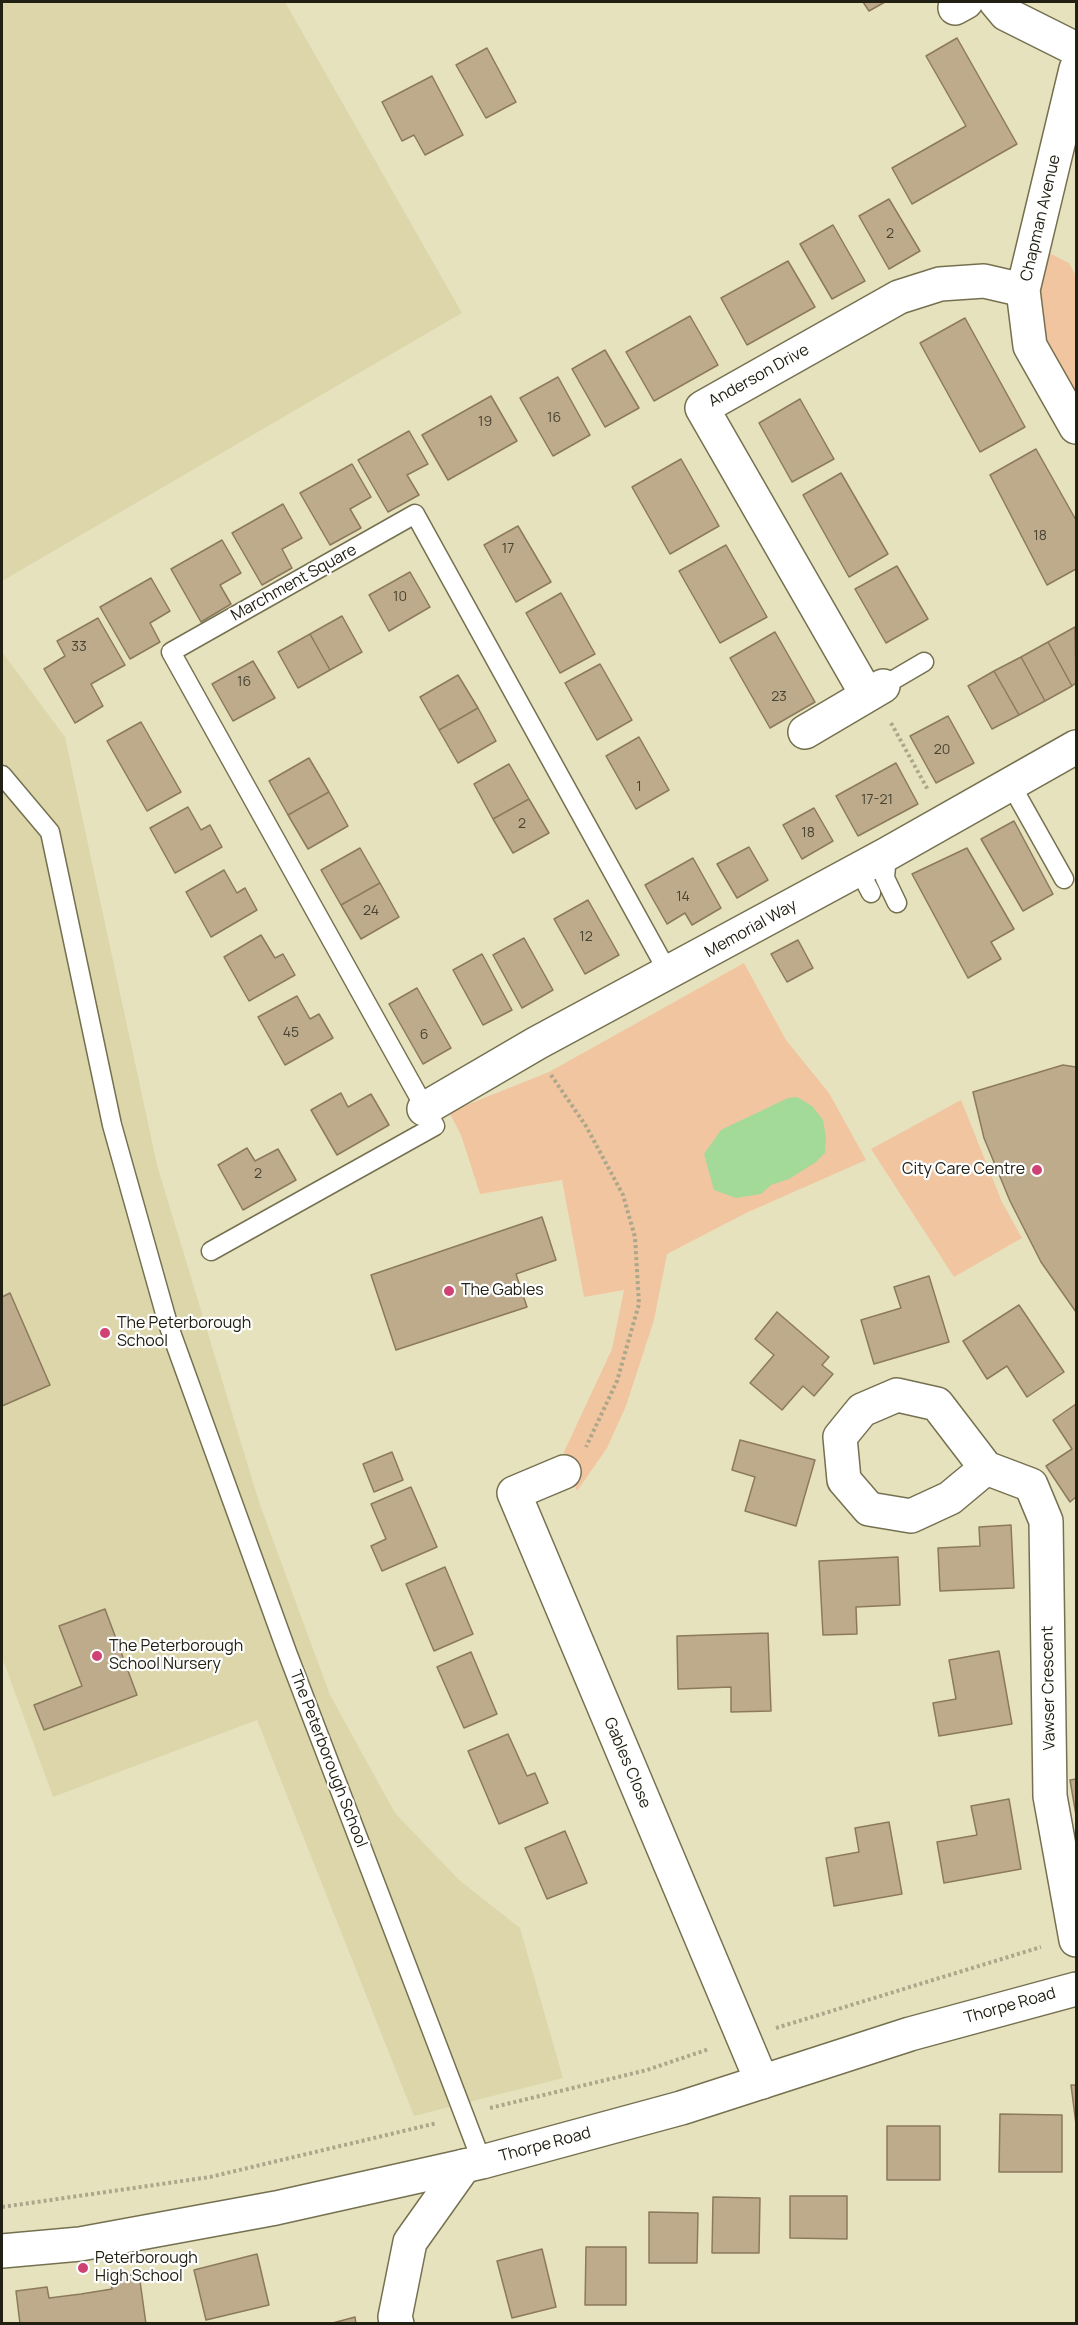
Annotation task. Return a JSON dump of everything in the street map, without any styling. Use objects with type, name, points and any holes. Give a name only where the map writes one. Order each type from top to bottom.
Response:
[{"type":"street","points":[[996,2],[1006,14],[1077,49]]},
{"type":"street","name":"Chapman Avenue","points":[[1077,69],[1023,290],[1030,346],[1077,427]]},
{"type":"street","name":"Anderson Drive","points":[[874,691],[702,408],[899,297],[940,284],[984,281],[1023,290]]},
{"type":"street","points":[[805,732],[874,691]]},
{"type":"street","name":"Memorial Way","points":[[424,1109],[537,1043],[669,974],[865,881],[887,854],[945,819],[1077,747]]},
{"type":"street","name":"Vawser Crescent","points":[[986,1468],[1031,1485],[1046,1521],[1050,1796],[1076,1938]]},
{"type":"street","name":"Gables Close","points":[[564,1472],[514,1493],[762,2082]]},
{"type":"street","name":"Thorpe Road","points":[[2,2251],[91,2242],[276,2208],[473,2164],[681,2108],[910,2034],[1077,1989]]},
{"type":"street","points":[[397,2324],[394,2317],[410,2242],[473,2164]]},
{"type":"lane","name":"Marchment Square","points":[[424,1109],[171,652],[415,514],[669,974]]},
{"type":"lane","points":[[874,691],[924,662]]},
{"type":"lane","name":"The Peterborough School","points":[[2,775],[50,832],[112,1125],[168,1324],[287,1652],[464,2117],[473,2164]]},
{"type":"lane","points":[[1010,783],[1064,879]]},
{"type":"lane","points":[[887,854],[885,878],[897,903]]},
{"type":"lane","points":[[211,1251],[435,1126],[424,1109]]},
{"type":"path","points":[[874,691],[945,819]]},
{"type":"path","points":[[537,1043],[549,1072],[585,1126],[623,1195],[635,1237],[639,1304],[617,1382],[587,1445],[564,1472]]},
{"type":"path","points":[[2,2207],[210,2177],[464,2117],[499,2106],[647,2070],[744,2038],[1076,1938]]},
{"type":"shaded area","points":[[285,2],[462,313],[2,581],[2,3]]},
{"type":"shaded area","points":[[1039,248],[1069,263],[1076,276],[1076,413],[1036,344]]},
{"type":"shaded area","name":"The Peterborough School","points":[[2,652],[65,737],[157,1165],[259,1502],[330,1695],[395,1813],[459,1880],[520,1928],[563,2078],[414,2116],[257,1720],[53,1797],[2,1657]]},
{"type":"shaded area","points":[[744,963],[786,1040],[829,1093],[866,1160],[746,1213],[667,1254],[654,1320],[626,1406],[607,1448],[577,1491],[564,1452],[612,1349],[624,1290],[584,1297],[562,1180],[480,1194],[461,1135],[449,1112],[549,1072]]},
{"type":"shaded area","points":[[797,1097],[812,1106],[823,1120],[826,1138],[825,1153],[816,1162],[789,1179],[771,1185],[761,1194],[736,1198],[714,1190],[704,1154],[721,1130],[788,1098]]},
{"type":"shaded area","points":[[961,1100],[1002,1202],[1022,1238],[954,1277],[871,1149]]},
{"type":"building","points":[[863,2],[885,2],[869,11]]},
{"type":"building","points":[[957,38],[1017,144],[912,204],[892,168],[966,126],[926,56]]},
{"type":"building","points":[[487,48],[516,102],[486,118],[456,65]]},
{"type":"building","points":[[432,76],[463,135],[425,155],[414,135],[402,141],[382,102]]},
{"type":"building","points":[[889,199],[920,251],[889,269],[859,216]]},
{"type":"building","points":[[833,225],[865,281],[832,299],[800,244]]},
{"type":"building","points":[[788,261],[815,307],[747,345],[721,298]]},
{"type":"building","points":[[690,316],[718,365],[654,401],[626,352]]},
{"type":"building","points":[[965,318],[1025,427],[980,452],[920,343]]},
{"type":"building","points":[[605,350],[639,408],[605,427],[572,369]]},
{"type":"building","points":[[558,377],[590,435],[553,456],[520,398]]},
{"type":"building","points":[[491,396],[517,441],[448,480],[422,435]]},
{"type":"building","points":[[800,399],[834,459],[792,482],[759,423]]},
{"type":"building","points":[[409,431],[428,464],[407,475],[419,495],[388,512],[358,460]]},
{"type":"building","points":[[1036,449],[1076,520],[1076,569],[1047,585],[990,475]]},
{"type":"building","points":[[681,459],[719,526],[670,554],[632,487]]},
{"type":"building","points":[[352,464],[371,497],[350,509],[361,528],[330,545],[300,493]]},
{"type":"building","points":[[841,473],[888,554],[849,577],[803,495]]},
{"type":"building","points":[[283,504],[302,538],[282,549],[292,568],[262,585],[232,533]]},
{"type":"building","points":[[518,526],[551,582],[516,602],[484,545]]},
{"type":"building","points":[[222,540],[241,573],[220,585],[231,604],[201,622],[171,569]]},
{"type":"building","points":[[726,545],[767,617],[720,643],[679,571]]},
{"type":"building","points":[[897,566],[928,619],[886,643],[855,589]]},
{"type":"building","points":[[410,572],[430,607],[389,631],[369,595]]},
{"type":"building","points":[[151,578],[170,611],[150,623],[160,642],[130,659],[100,607]]},
{"type":"building","points":[[561,593],[595,654],[560,673],[526,613]]},
{"type":"building","points":[[342,616],[362,652],[330,670],[310,634]]},
{"type":"building","points":[[98,618],[125,665],[91,684],[103,706],[75,723],[44,669],[65,656],[57,641]]},
{"type":"building","points":[[1075,627],[1076,683],[1072,686],[1048,642]]},
{"type":"building","points":[[775,632],[815,702],[770,728],[730,658]]},
{"type":"building","points":[[310,634],[330,670],[298,688],[278,652]]},
{"type":"building","points":[[1048,642],[1072,686],[1045,701],[1021,657]]},
{"type":"building","points":[[1021,657],[1045,701],[1019,715],[994,671]]},
{"type":"building","points":[[253,661],[275,698],[233,721],[212,684]]},
{"type":"building","points":[[600,664],[632,720],[597,740],[565,683]]},
{"type":"building","points":[[994,671],[1019,715],[992,729],[968,686]]},
{"type":"building","points":[[458,675],[478,708],[439,730],[420,697]]},
{"type":"building","points":[[478,708],[496,741],[458,763],[439,730]]},
{"type":"building","points":[[948,716],[974,763],[936,783],[910,736]]},
{"type":"building","points":[[141,722],[181,792],[147,811],[107,741]]},
{"type":"building","points":[[639,737],[669,790],[636,809],[606,756]]},
{"type":"building","points":[[309,758],[329,792],[288,815],[269,781]]},
{"type":"building","points":[[896,763],[918,804],[858,836],[836,796]]},
{"type":"building","points":[[509,764],[529,799],[493,819],[474,784]]},
{"type":"building","points":[[329,792],[348,826],[308,849],[288,815]]},
{"type":"building","points":[[529,799],[549,833],[513,853],[493,819]]},
{"type":"building","points":[[188,807],[201,830],[210,825],[222,847],[175,873],[150,828]]},
{"type":"building","points":[[814,808],[833,841],[802,859],[783,825]]},
{"type":"building","points":[[1014,821],[1053,894],[1023,911],[981,839]]},
{"type":"building","points":[[749,847],[768,880],[737,898],[717,864]]},
{"type":"building","points":[[360,848],[380,883],[341,905],[321,870]]},
{"type":"building","points":[[967,848],[1014,929],[991,942],[1001,959],[968,978],[912,874]]},
{"type":"building","points":[[693,858],[721,908],[692,925],[685,913],[667,924],[645,885]]},
{"type":"building","points":[[224,870],[237,893],[245,888],[257,910],[211,937],[186,892]]},
{"type":"building","points":[[380,883],[399,917],[361,939],[341,905]]},
{"type":"building","points":[[588,900],[619,955],[585,974],[554,919]]},
{"type":"building","points":[[261,935],[275,958],[283,954],[295,975],[249,1001],[224,957]]},
{"type":"building","points":[[524,938],[553,990],[522,1008],[493,955]]},
{"type":"building","points":[[798,940],[813,968],[787,982],[771,954]]},
{"type":"building","points":[[482,954],[512,1010],[483,1025],[453,970]]},
{"type":"building","points":[[417,988],[451,1048],[423,1064],[389,1004]]},
{"type":"building","points":[[297,996],[310,1019],[319,1014],[333,1038],[285,1065],[258,1017]]},
{"type":"building","name":"City Care Centre","points":[[1063,1065],[1076,1067],[1076,1312],[1041,1262],[1010,1201],[984,1138],[973,1092]]},
{"type":"building","points":[[341,1093],[348,1107],[371,1094],[389,1125],[337,1155],[311,1110]]},
{"type":"building","points":[[247,1148],[255,1161],[278,1149],[296,1180],[243,1210],[218,1165]]},
{"type":"building","name":"The Gables","points":[[542,1217],[556,1260],[516,1274],[527,1307],[396,1350],[371,1275]]},
{"type":"building","points":[[929,1276],[949,1342],[874,1364],[861,1320],[901,1308],[894,1287]]},
{"type":"building","points":[[10,1293],[50,1385],[2,1406],[2,1297]]},
{"type":"building","points":[[1019,1305],[1064,1372],[1027,1397],[1007,1366],[987,1379],[963,1341]]},
{"type":"building","points":[[777,1312],[829,1357],[822,1365],[833,1374],[814,1396],[803,1386],[782,1410],[750,1383],[774,1355],[755,1339]]},
{"type":"building","points":[[1076,1404],[1076,1497],[1070,1502],[1046,1466],[1072,1449],[1053,1420]]},
{"type":"building","points":[[740,1440],[815,1460],[796,1526],[745,1511],[755,1477],[732,1470]]},
{"type":"building","points":[[392,1452],[403,1480],[374,1492],[363,1464]]},
{"type":"building","points":[[411,1487],[437,1547],[382,1571],[371,1546],[386,1539],[371,1504]]},
{"type":"building","points":[[1011,1525],[1014,1588],[940,1591],[938,1548],[980,1546],[979,1527]]},
{"type":"building","points":[[898,1557],[900,1605],[856,1607],[857,1634],[823,1635],[819,1561]]},
{"type":"building","points":[[445,1567],[473,1634],[434,1651],[406,1584]]},
{"type":"building","name":"The Peterborough School Nursery","points":[[105,1609],[137,1695],[44,1730],[34,1705],[82,1686],[59,1626]]},
{"type":"building","points":[[768,1633],[771,1711],[731,1712],[731,1687],[678,1689],[677,1636]]},
{"type":"building","points":[[999,1651],[1012,1724],[939,1736],[933,1703],[956,1699],[949,1660]]},
{"type":"building","points":[[471,1652],[497,1714],[464,1728],[437,1667]]},
{"type":"building","points":[[508,1734],[527,1776],[535,1773],[548,1803],[499,1824],[468,1751]]},
{"type":"building","points":[[1076,1779],[1076,1815],[1070,1780]]},
{"type":"building","points":[[1009,1799],[1021,1869],[944,1883],[937,1842],[977,1835],[971,1806]]},
{"type":"building","points":[[889,1822],[902,1894],[834,1906],[826,1858],[859,1852],[855,1828]]},
{"type":"building","points":[[565,1831],[587,1883],[547,1899],[525,1848]]},
{"type":"building","points":[[1071,2085],[1076,2085],[1076,2124]]},
{"type":"building","points":[[1000,2114],[1062,2115],[1062,2172],[999,2172]]},
{"type":"building","points":[[887,2126],[940,2126],[940,2180],[887,2180]]},
{"type":"building","points":[[790,2196],[847,2196],[847,2239],[790,2238]]},
{"type":"building","points":[[713,2197],[760,2198],[759,2253],[712,2253]]},
{"type":"building","points":[[649,2212],[698,2213],[697,2263],[649,2263]]},
{"type":"building","points":[[586,2247],[626,2247],[626,2305],[585,2305]]},
{"type":"building","points":[[542,2249],[556,2307],[512,2318],[497,2261]]},
{"type":"building","points":[[257,2254],[269,2305],[206,2320],[194,2270]]},
{"type":"building","points":[[139,2274],[146,2324],[20,2324],[16,2291],[47,2287],[49,2298],[81,2294],[112,2289],[110,2278]]},
{"type":"building","points":[[355,2317],[356,2324],[329,2324]]},
{"type":"place","name":"City Care Centre","points":[[1037,1170]]},
{"type":"place","name":"The Gables","points":[[449,1291]]},
{"type":"place","name":"The Peterborough School","points":[[105,1333]]},
{"type":"place","name":"The Peterborough School Nursery","points":[[97,1656]]},
{"type":"place","name":"Peterborough High School","points":[[83,2268]]}]
